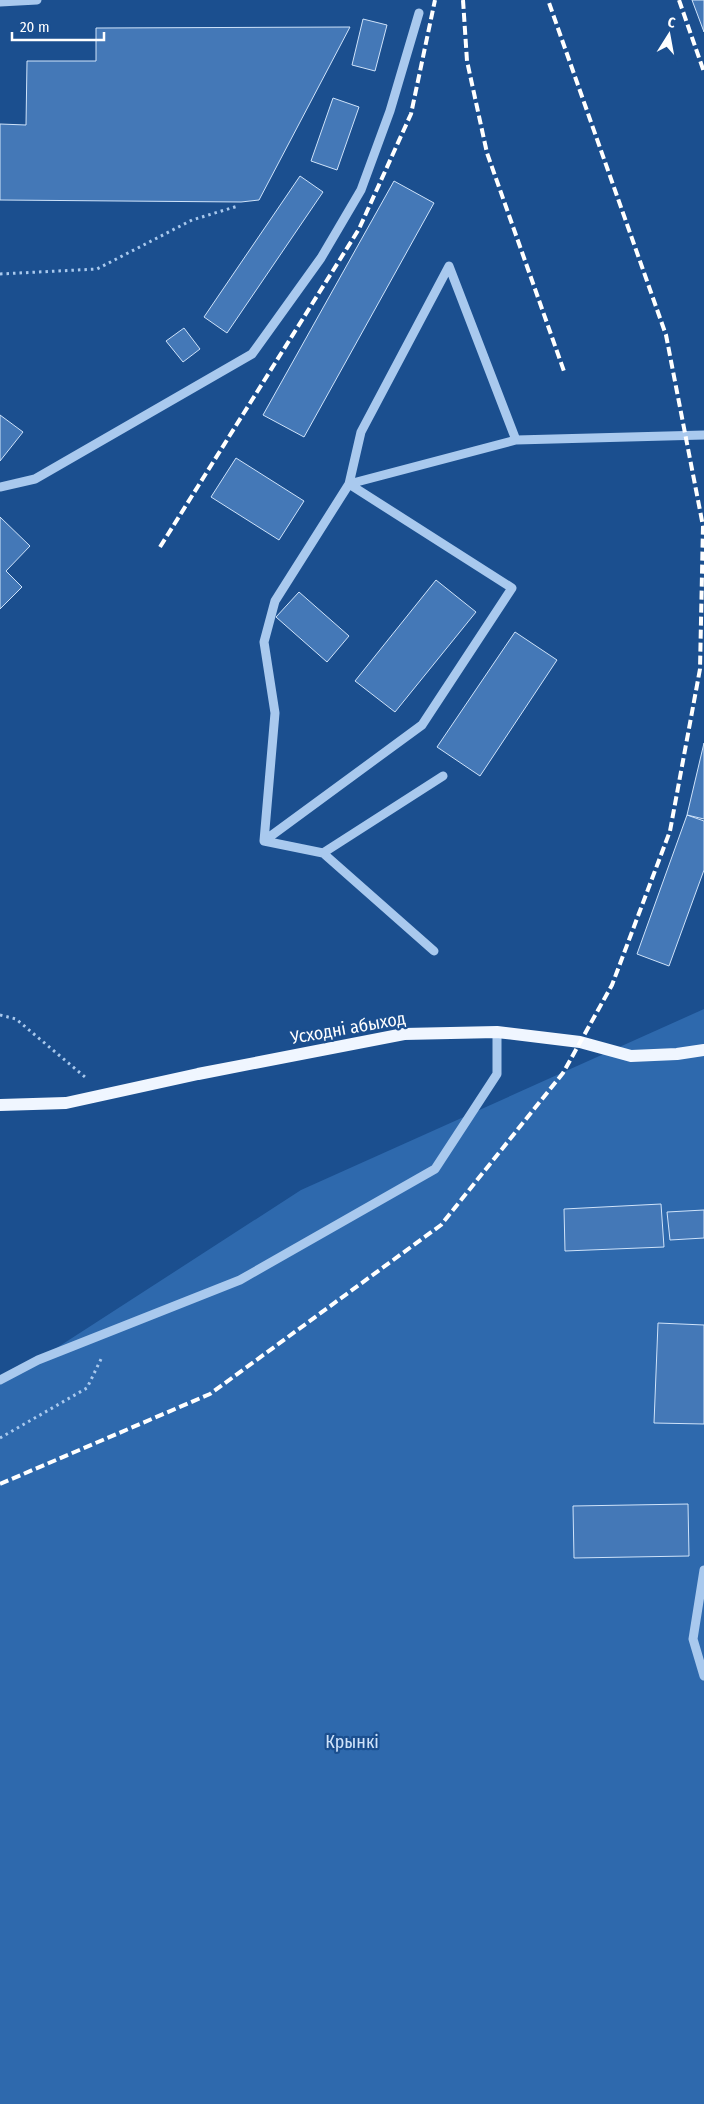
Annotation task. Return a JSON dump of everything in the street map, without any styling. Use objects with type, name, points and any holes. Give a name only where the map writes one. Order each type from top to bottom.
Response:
[{"type":"main road","name":"Усходні абыход","points":[[0,1105],[66,1104],[198,1074],[404,1034],[497,1032],[580,1042],[631,1056],[677,1054],[704,1050]]},
{"type":"lane","points":[[0,2],[37,0]]},
{"type":"lane","points":[[0,487],[35,479],[252,354],[321,258],[361,190],[390,111],[418,13]]},
{"type":"lane","points":[[264,841],[275,713],[264,642],[275,601],[349,484],[360,432],[449,266],[516,440]]},
{"type":"lane","points":[[349,484],[516,440],[704,435]]},
{"type":"lane","points":[[264,841],[422,725],[512,588],[349,484]]},
{"type":"lane","points":[[323,853],[443,776]]},
{"type":"lane","points":[[264,841],[323,853],[434,951]]},
{"type":"lane","points":[[0,1380],[38,1360],[240,1280],[435,1170],[497,1074],[497,1032]]},
{"type":"lane","points":[[704,1570],[693,1638],[704,1676]]},
{"type":"path","points":[[0,274],[97,269],[192,220],[238,206]]},
{"type":"path","points":[[0,1015],[16,1019],[86,1078]]},
{"type":"path","points":[[0,1438],[86,1388],[116,1330]]},
{"type":"green space","name":"Крынкі","points":[[704,1009],[704,2104],[0,2104],[0,1381],[38,1360],[301,1190]]},
{"type":"building","points":[[692,0],[704,0],[704,32]]},
{"type":"building","points":[[363,19],[387,25],[375,71],[352,65]]},
{"type":"building","points":[[350,27],[259,200],[241,202],[0,200],[0,124],[26,125],[27,61],[96,61],[96,28]]},
{"type":"building","points":[[333,98],[359,107],[337,170],[311,161]]},
{"type":"building","points":[[300,176],[323,192],[227,333],[204,317]]},
{"type":"building","points":[[394,181],[434,203],[304,437],[263,415]]},
{"type":"building","points":[[184,328],[200,349],[183,362],[166,341]]},
{"type":"building","points":[[0,415],[23,432],[0,461]]},
{"type":"building","points":[[236,458],[304,501],[279,540],[211,497]]},
{"type":"building","points":[[0,517],[30,546],[6,571],[22,587],[0,609]]},
{"type":"building","points":[[436,580],[476,612],[395,712],[355,681]]},
{"type":"building","points":[[299,592],[349,636],[327,662],[276,617]]},
{"type":"building","points":[[515,632],[557,660],[480,776],[437,747]]},
{"type":"building","points":[[704,743],[704,819],[687,815]]},
{"type":"building","points":[[687,815],[704,821],[704,870],[669,966],[637,954]]},
{"type":"building","points":[[661,1204],[664,1247],[565,1251],[564,1209]]},
{"type":"building","points":[[704,1210],[704,1238],[670,1240],[667,1212]]},
{"type":"building","points":[[658,1323],[704,1325],[704,1424],[654,1423]]},
{"type":"building","points":[[688,1504],[689,1556],[574,1558],[573,1506]]},
{"type":"railway","points":[[160,547],[359,229],[411,114],[435,0]]},
{"type":"railway","points":[[463,0],[467,61],[487,153],[565,374]]},
{"type":"railway","points":[[0,1484],[210,1394],[441,1225],[563,1073],[612,985],[670,831],[700,669],[703,526],[666,335],[548,0]]},
{"type":"railway","points":[[679,0],[704,72]]}]
